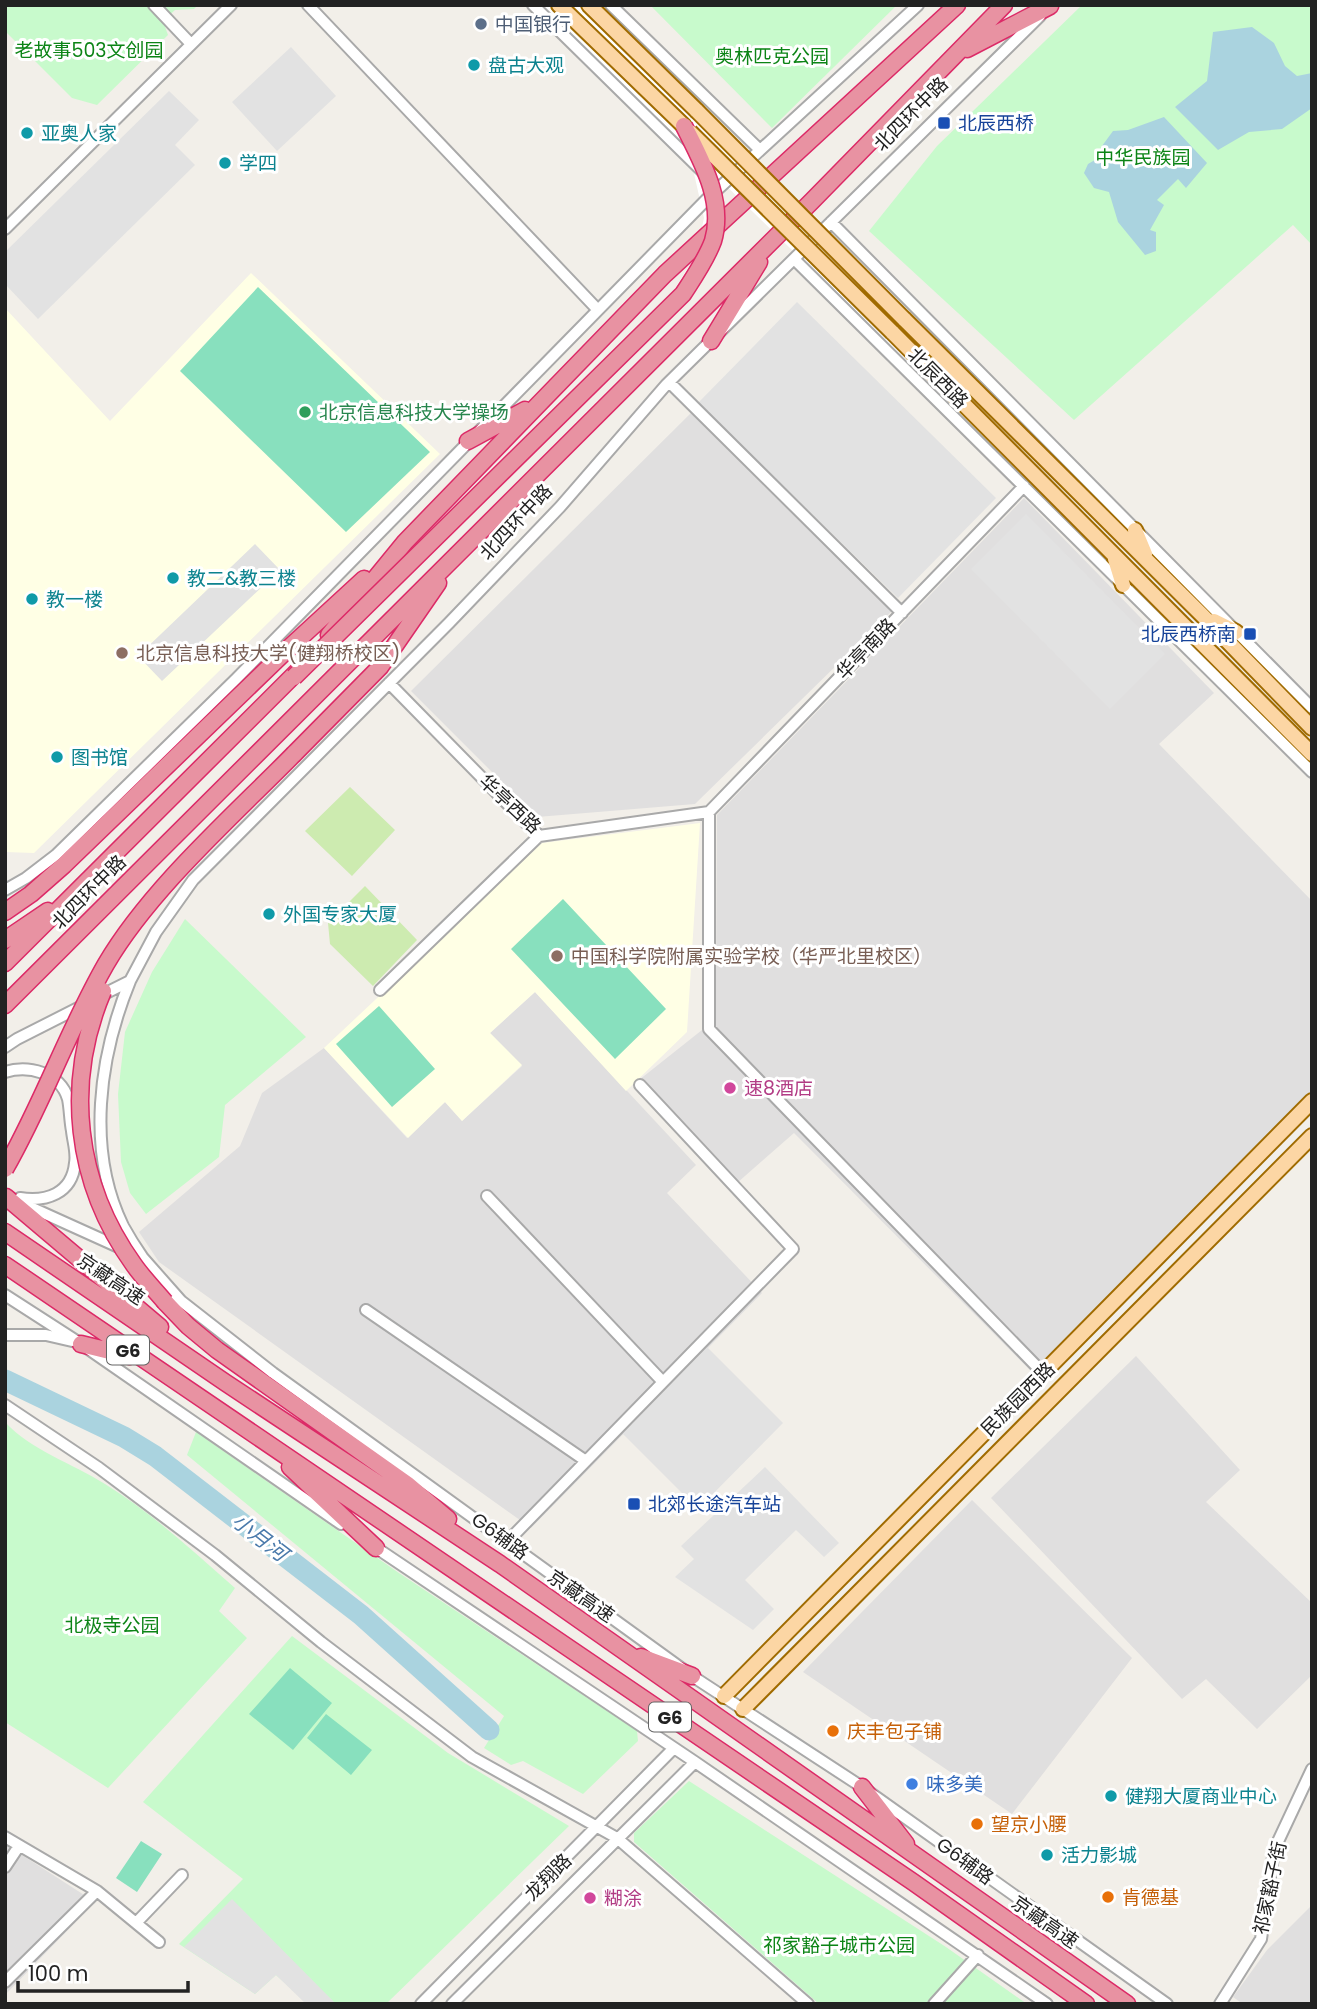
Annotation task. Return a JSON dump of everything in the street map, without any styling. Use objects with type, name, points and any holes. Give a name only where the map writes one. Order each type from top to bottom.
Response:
[{"type":"highway","points":[[937,24],[950,5]]},
{"type":"highway","name":"北四环中路","points":[[5,963],[294,677],[405,542],[664,274],[957,5]]},
{"type":"highway","name":"北四环中路","points":[[5,1005],[1004,5]]},
{"type":"highway","points":[[953,57],[1051,6]]},
{"type":"highway","points":[[294,677],[683,294],[702,266],[713,238],[715,210],[707,171],[684,126]]},
{"type":"highway","points":[[711,341],[774,238]]},
{"type":"highway","points":[[468,441],[540,403]]},
{"type":"highway","points":[[5,912],[31,894],[64,864],[405,542]]},
{"type":"highway","points":[[5,1169],[25,1134],[107,963],[147,907],[177,873],[380,667],[461,549]]},
{"type":"highway","points":[[177,873],[131,939],[110,975],[90,1022],[82,1055],[79,1087],[86,1165],[112,1230],[134,1265],[188,1326],[217,1350],[408,1485],[500,1564]]},
{"type":"highway","points":[[5,940],[82,888]]},
{"type":"highway","points":[[6,1196],[226,1383]]},
{"type":"highway","name":"京藏高速","points":[[5,1232],[226,1383],[500,1564],[1126,2004]]},
{"type":"highway","name":"G6","points":[[5,1265],[913,1882],[1086,2004]]},
{"type":"highway","points":[[81,1344],[142,1359]]},
{"type":"highway","points":[[253,1432],[376,1548]]},
{"type":"highway","points":[[621,1650],[692,1676]]},
{"type":"highway","points":[[862,1787],[916,1857]]},
{"type":"main road","name":"北辰西路","points":[[559,5],[892,332],[1113,554],[1192,643],[1312,754]]},
{"type":"main road","name":"北辰西路","points":[[589,5],[1203,616],[1312,728]]},
{"type":"main road","points":[[1135,530],[1148,562]]},
{"type":"main road","points":[[1113,554],[1123,585]]},
{"type":"main road","points":[[1203,616],[1236,632]]},
{"type":"main road","name":"民族园西路","points":[[724,1696],[1312,1101]]},
{"type":"main road","name":"民族园西路","points":[[743,1709],[1312,1136]]},
{"type":"street","points":[[154,5],[191,44]]},
{"type":"street","points":[[5,229],[230,5]]},
{"type":"street","points":[[308,5],[598,310]]},
{"type":"street","points":[[533,5],[719,188]]},
{"type":"street","points":[[611,5],[760,150]]},
{"type":"street","points":[[5,890],[26,878],[65,846],[236,679],[719,188],[918,5]]},
{"type":"street","name":"北四环中路","points":[[143,1258],[123,1227],[111,1194],[101,1147],[105,1064],[116,1019],[130,981],[156,932],[193,880],[560,507],[670,382],[1051,6]]},
{"type":"street","name":"北辰西路","points":[[831,222],[1312,708]]},
{"type":"street","name":"北辰西路","points":[[794,258],[1123,585],[1192,643],[1312,772]]},
{"type":"street","points":[[836,301],[873,264]]},
{"type":"street","points":[[670,382],[902,613]]},
{"type":"street","name":"华亭南路","points":[[709,812],[1024,486]]},
{"type":"street","name":"华亭西路","points":[[389,683],[539,836],[709,812]]},
{"type":"street","points":[[709,812],[709,1030],[1044,1374]]},
{"type":"street","points":[[380,990],[539,836]]},
{"type":"street","points":[[5,1047],[130,981]]},
{"type":"street","points":[[5,1072],[17,1069],[39,1071],[57,1081],[67,1097],[76,1163],[68,1183],[56,1195],[39,1201],[6,1196]]},
{"type":"street","points":[[508,1541],[793,1249],[640,1085]]},
{"type":"street","name":"G6辅路","points":[[6,1196],[143,1258],[181,1301],[273,1373],[692,1676],[862,1787],[1167,2004]]},
{"type":"street","points":[[487,1196],[663,1382]]},
{"type":"street","points":[[5,1295],[81,1344],[1047,2004]]},
{"type":"street","points":[[366,1310],[586,1461]]},
{"type":"street","points":[[5,1335],[46,1335],[81,1344]]},
{"type":"street","points":[[5,1405],[120,1484],[215,1555],[321,1642],[471,1757],[617,1838],[808,2004]]},
{"type":"street","name":"龙翔路","points":[[421,2004],[674,1748]]},
{"type":"street","name":"龙翔路","points":[[452,2004],[695,1762]]},
{"type":"street","name":"祁家豁子街","points":[[1220,2004],[1261,1939],[1274,1850],[1312,1769]]},
{"type":"street","points":[[5,1837],[97,1891],[159,1942]]},
{"type":"street","points":[[5,1867],[19,1846]]},
{"type":"street","points":[[136,1923],[182,1875]]},
{"type":"street","points":[[5,1982],[97,1891]]},
{"type":"street","points":[[934,2004],[978,1955]]},
{"type":"shaded area","points":[[291,47],[336,96],[277,151],[232,102]]},
{"type":"shaded area","points":[[169,91],[199,120],[175,145],[195,165],[38,319],[5,284],[5,252]]},
{"type":"shaded area","name":"北京信息科技大学(健翔桥校区)","points":[[251,273],[440,454],[34,853],[5,852],[5,308],[110,421]]},
{"type":"shaded area","points":[[797,302],[996,498],[898,598],[698,403]]},
{"type":"shaded area","points":[[693,411],[893,610],[695,804],[537,817],[411,691]]},
{"type":"shaded area","points":[[1024,498],[1214,693],[1159,744],[1312,901],[1312,1093],[1033,1373],[794,1133],[737,1183],[639,1080],[702,1030],[716,975],[717,815]]},
{"type":"shaded area","points":[[1026,514],[1165,654],[1110,709],[971,569]]},
{"type":"shaded area","points":[[255,544],[280,570],[162,681],[138,656]]},
{"type":"shaded area","name":"中国科学院附属实验学校（华严北里校区）","points":[[700,823],[687,1032],[626,1091],[535,992],[490,1033],[522,1065],[462,1121],[445,1102],[408,1138],[324,1048],[542,843]]},
{"type":"shaded area","points":[[535,992],[696,1165],[667,1193],[762,1293],[531,1528],[159,1262],[139,1232],[240,1146],[262,1093],[324,1048],[407,1138],[445,1102],[462,1121],[522,1066],[490,1033]]},
{"type":"shaded area","points":[[706,1346],[783,1423],[698,1509],[621,1432]]},
{"type":"shaded area","points":[[1136,1356],[1240,1470],[1206,1502],[1312,1603],[1312,1675],[1257,1729],[1206,1679],[1182,1699],[991,1498]]},
{"type":"shaded area","points":[[765,1467],[839,1543],[824,1557],[796,1530],[745,1580],[774,1609],[753,1630],[675,1577],[694,1559],[681,1546]]},
{"type":"shaded area","points":[[972,1500],[1132,1658],[1012,1814],[803,1672]]},
{"type":"shaded area","points":[[5,1844],[95,1902],[5,1995]]},
{"type":"shaded area","points":[[232,1899],[336,2004],[306,2004],[276,1975],[255,1994],[184,1947]]},
{"type":"shaded area","points":[[1312,1905],[1312,2004],[1243,2004],[1233,1997],[1267,1950]]},
{"type":"green space","name":"老故事503文创园","points":[[5,5],[198,5],[194,9],[175,10],[163,21],[168,35],[97,105],[72,98],[5,31]]},
{"type":"green space","name":"奥林匹克公园","points":[[650,5],[897,5],[772,128]]},
{"type":"green space","name":"中华民族园","points":[[1082,5],[1312,5],[1312,245],[1293,225],[1074,420],[869,231],[937,146]]},
{"type":"green space","name":"北京信息科技大学操场","points":[[258,287],[430,452],[346,532],[180,371]]},
{"type":"green space","points":[[350,787],[395,830],[352,876],[305,831]]},
{"type":"green space","points":[[365,886],[417,940],[373,986],[330,944],[328,923]]},
{"type":"green space","points":[[563,899],[666,1009],[615,1059],[511,949]]},
{"type":"green space","points":[[185,919],[306,1037],[225,1105],[219,1157],[146,1214],[130,1193],[121,1162],[118,1094],[125,1032],[152,972]]},
{"type":"green space","points":[[379,1006],[435,1069],[392,1107],[336,1044]]},
{"type":"green space","name":"北极寺公园","points":[[5,1422],[27,1441],[92,1476],[139,1507],[235,1588],[219,1611],[247,1638],[108,1788],[5,1722]]},
{"type":"green space","points":[[196,1432],[399,1573],[637,1731],[638,1741],[583,1794],[523,1761],[511,1765],[484,1748],[504,1716],[187,1455]]},
{"type":"green space","points":[[292,1636],[448,1753],[569,1826],[386,2004],[308,2004],[276,1975],[255,1994],[179,1944],[243,1879],[143,1802]]},
{"type":"green space","points":[[290,1668],[332,1703],[293,1750],[249,1714]]},
{"type":"green space","points":[[326,1714],[372,1750],[351,1775],[307,1738]]},
{"type":"green space","name":"祁家豁子城市公园","points":[[689,1781],[946,1947],[1027,2004],[819,2004],[634,1842],[634,1833]]},
{"type":"green space","points":[[141,1841],[162,1854],[137,1892],[116,1878]]},
{"type":"water","points":[[1252,27],[1274,43],[1285,66],[1297,76],[1312,73],[1312,108],[1282,129],[1249,132],[1218,150],[1175,107],[1207,81],[1213,32]]},
{"type":"water","points":[[1164,117],[1207,163],[1186,188],[1178,179],[1157,200],[1164,205],[1150,230],[1156,232],[1156,251],[1145,255],[1118,222],[1109,192],[1094,188],[1084,173],[1088,164],[1100,157],[1102,146],[1113,131],[1128,130]]},
{"type":"pier","points":[[537,5],[589,5],[1041,461],[1016,483],[871,327],[709,169],[714,243],[683,298],[524,462],[513,451],[672,293],[696,255],[704,218],[693,169]]},
{"type":"waterway","name":"小月河","points":[[5,1380],[124,1437],[155,1456],[361,1615],[489,1730]]},
{"type":"place","name":"中国银行","points":[[481,24]]},
{"type":"place","name":"盘古大观","points":[[474,65]]},
{"type":"place","name":"北辰西桥","points":[[944,123]]},
{"type":"place","name":"亚奥人家","points":[[27,133]]},
{"type":"place","name":"学四","points":[[225,163]]},
{"type":"place","name":"北京信息科技大学操场","points":[[305,412]]},
{"type":"place","name":"教二&教三楼","points":[[173,578]]},
{"type":"place","name":"教一楼","points":[[32,599]]},
{"type":"place","name":"北辰西桥南","points":[[1250,634]]},
{"type":"place","name":"北京信息科技大学(健翔桥校区)","points":[[122,653]]},
{"type":"place","name":"图书馆","points":[[57,757]]},
{"type":"place","name":"外国专家大厦","points":[[269,914]]},
{"type":"place","name":"中国科学院附属实验学校（华严北里校区）","points":[[557,956]]},
{"type":"place","name":"速8酒店","points":[[730,1088]]},
{"type":"place","name":"北郊长途汽车站","points":[[634,1504]]},
{"type":"place","name":"庆丰包子铺","points":[[833,1731]]},
{"type":"place","name":"味多美","points":[[912,1784]]},
{"type":"place","name":"健翔大厦商业中心","points":[[1111,1796]]},
{"type":"place","name":"望京小腰","points":[[977,1824]]},
{"type":"place","name":"活力影城","points":[[1047,1855]]},
{"type":"place","name":"肯德基","points":[[1108,1897]]},
{"type":"place","name":"糊涂","points":[[590,1898]]}]
